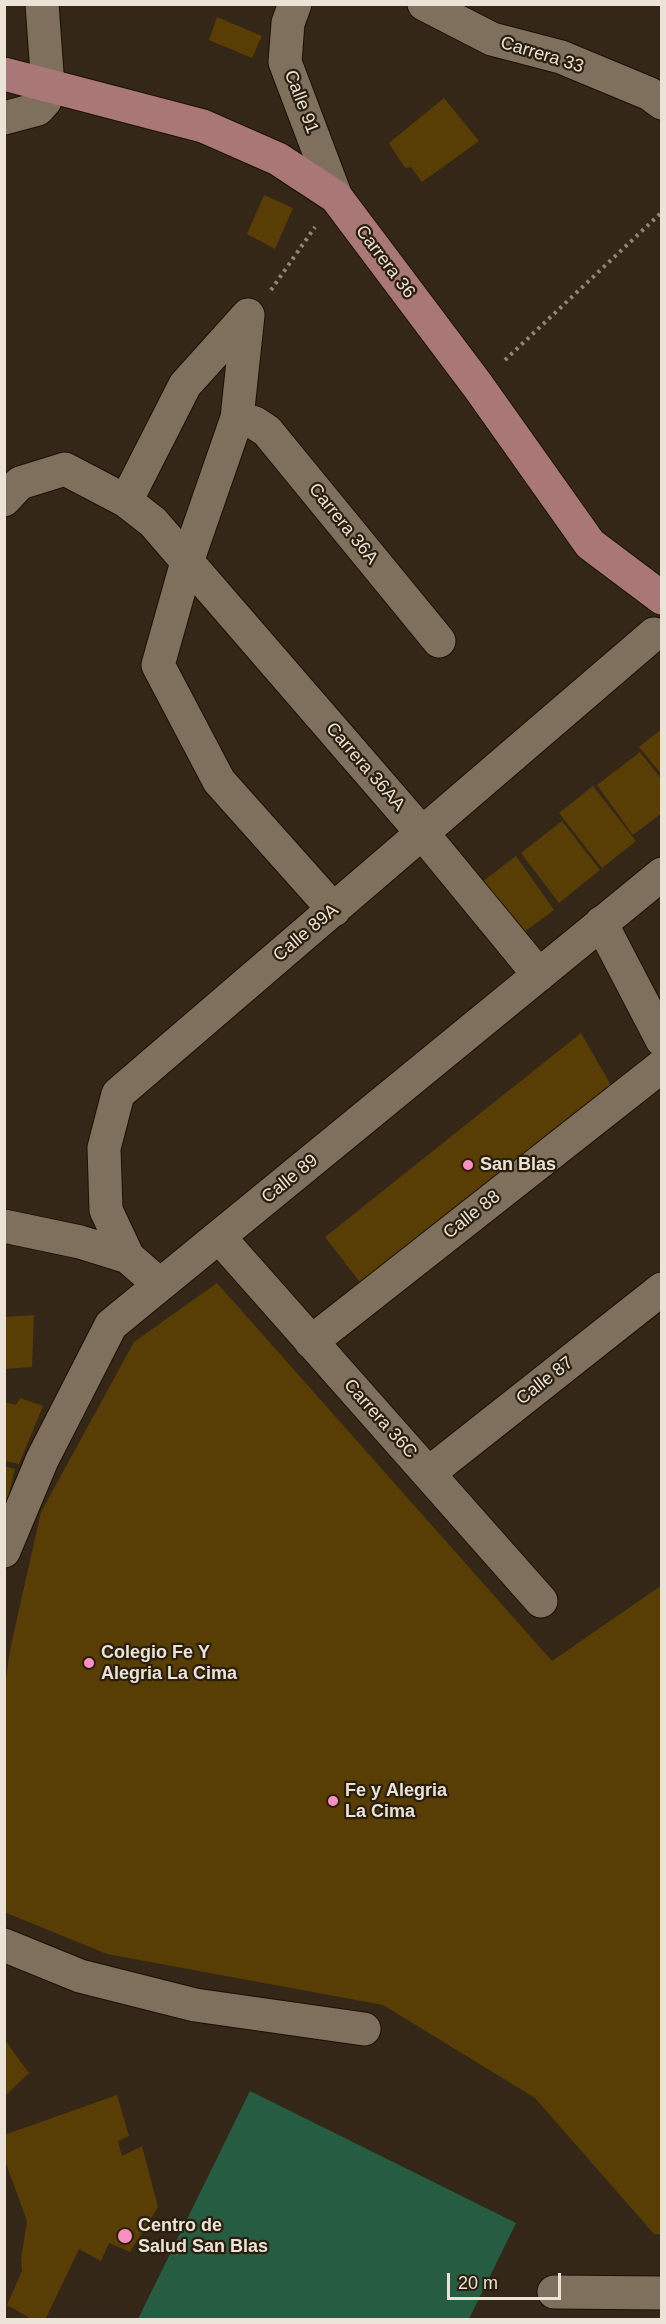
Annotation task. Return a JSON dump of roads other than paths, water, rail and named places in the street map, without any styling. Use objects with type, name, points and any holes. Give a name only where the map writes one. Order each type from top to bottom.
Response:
[{"type":"main road","name":"Carrera 36","points":[[4,75],[203,126],[278,159],[336,197],[478,386],[590,544],[662,598]]},
{"type":"street","points":[[4,118],[38,110],[45,101],[48,87],[42,4]]},
{"type":"street","name":"Calle 91","points":[[295,4],[288,22],[285,62],[336,197]]},
{"type":"street","name":"Carrera 33","points":[[424,4],[492,39],[561,57],[650,94],[662,103]]},
{"type":"street","points":[[126,501],[185,385],[248,315],[237,418],[187,562],[158,665],[219,781],[333,910]]},
{"type":"street","name":"Carrera 36A","points":[[237,418],[255,423],[267,431],[439,641]]},
{"type":"street","name":"Carrera 36AA","points":[[4,500],[20,483],[66,469],[126,501],[153,522],[423,834],[539,975]]},
{"type":"street","name":"Calle 89A","points":[[160,1285],[128,1257],[106,1210],[104,1148],[118,1094],[654,634]]},
{"type":"street","name":"Calle 89","points":[[7,1539],[42,1460],[111,1325],[662,874]]},
{"type":"street","points":[[601,923],[662,1040]]},
{"type":"street","name":"Calle 88","points":[[311,1342],[662,1066]]},
{"type":"street","points":[[4,1226],[80,1242],[128,1257]]},
{"type":"street","name":"Carrera 36C","points":[[219,1237],[541,1601]]},
{"type":"street","name":"Calle 87","points":[[429,1473],[662,1289]]},
{"type":"street","points":[[4,1945],[80,1976],[195,2005],[364,2029]]},
{"type":"street","points":[[554,2292],[662,2293]]},
{"type":"place","name":"San Blas","points":[[468,1165]]},
{"type":"place","name":"Colegio Fe Y Alegria La Cima","points":[[89,1663]]},
{"type":"place","name":"Fe y Alegria La Cima","points":[[333,1801]]},
{"type":"place","name":"Centro de Salud San Blas","points":[[125,2236]]}]
